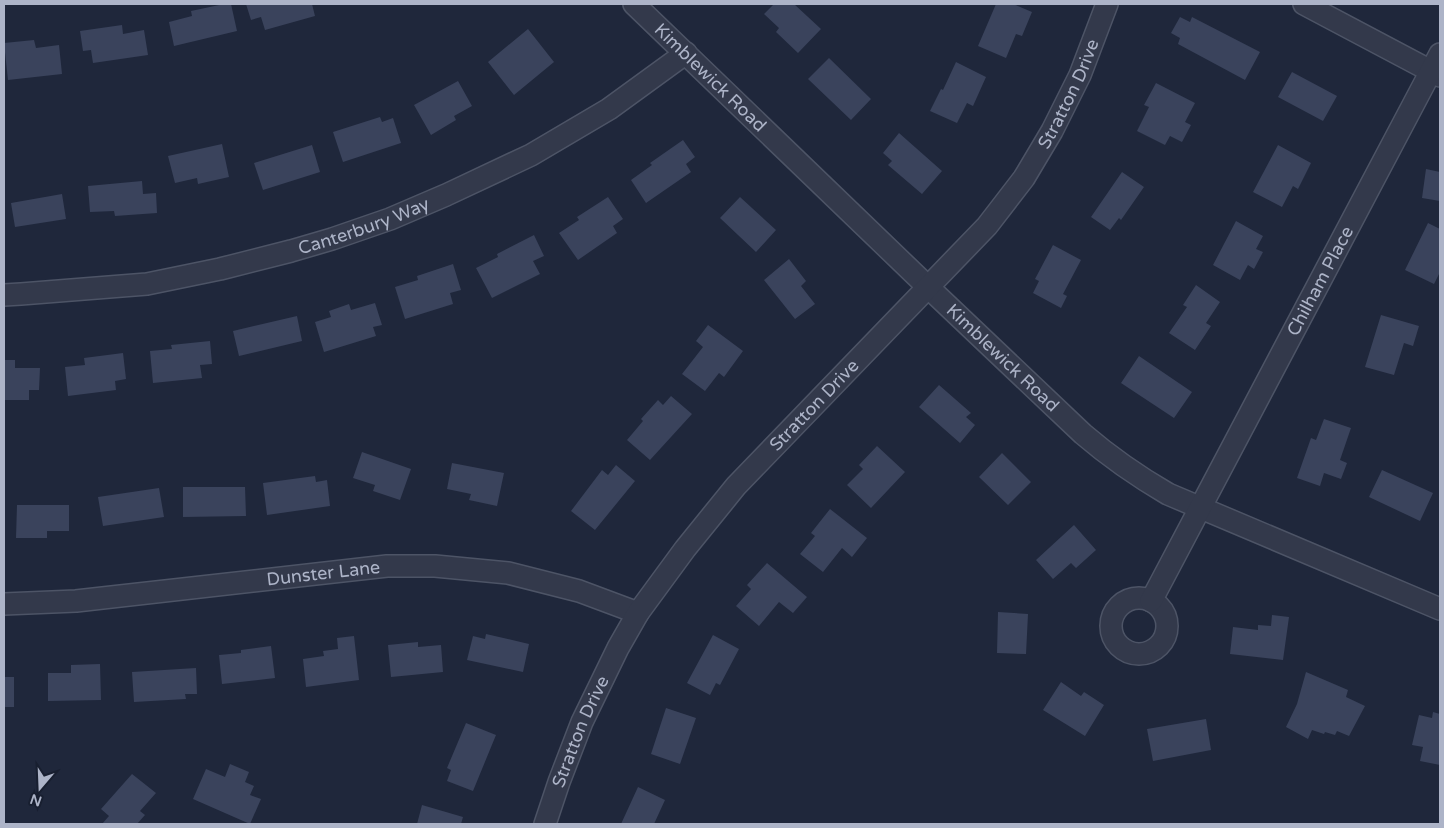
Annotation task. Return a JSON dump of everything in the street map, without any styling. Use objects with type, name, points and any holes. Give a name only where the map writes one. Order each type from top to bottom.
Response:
[{"type":"street","name":"Kimblewick Road","points":[[634,4],[1082,434],[1110,457],[1138,477],[1168,494],[1440,609]]},
{"type":"street","name":"Stratton Drive","points":[[545,824],[558,782],[582,722],[618,648],[638,613],[684,549],[736,486],[987,226],[1024,178],[1052,131],[1080,75],[1107,4]]},
{"type":"street","points":[[1304,4],[1437,67]]},
{"type":"street","name":"Canterbury Way","points":[[4,294],[146,284],[220,269],[291,251],[390,219],[531,155],[609,110],[686,53]]},
{"type":"street","name":"Chilham Place","points":[[1151,601],[1437,67]]},
{"type":"street","name":"Dunster Lane","points":[[4,604],[76,601],[387,566],[435,566],[508,573],[579,590],[638,613]]},
{"type":"building","points":[[231,4],[237,31],[174,46],[169,22],[192,16],[191,11]]},
{"type":"building","points":[[246,4],[312,4],[315,16],[265,30],[261,17],[251,20]]},
{"type":"building","points":[[772,4],[794,4],[821,29],[798,53],[776,32],[779,28],[764,14]]},
{"type":"building","points":[[996,4],[1013,4],[1032,12],[1022,36],[1016,34],[1006,58],[978,46]]},
{"type":"building","points":[[1180,17],[1190,22],[1192,17],[1260,52],[1245,80],[1178,44],[1180,38],[1171,33]]},
{"type":"building","points":[[122,25],[123,34],[144,30],[148,55],[93,63],[91,50],[83,51],[80,31]]},
{"type":"building","points":[[528,29],[554,62],[514,95],[488,62]]},
{"type":"building","points":[[34,40],[36,48],[59,45],[62,74],[8,80],[4,43]]},
{"type":"building","points":[[829,58],[871,99],[851,120],[808,79]]},
{"type":"building","points":[[956,62],[986,77],[973,106],[967,103],[957,123],[930,111],[941,89],[943,90]]},
{"type":"building","points":[[1292,72],[1337,96],[1323,121],[1278,97]]},
{"type":"building","points":[[458,81],[472,106],[454,116],[456,120],[431,135],[414,105]]},
{"type":"building","points":[[1156,83],[1195,103],[1185,122],[1191,125],[1182,142],[1170,136],[1165,145],[1137,131],[1149,107],[1144,105]]},
{"type":"building","points":[[380,117],[382,122],[393,118],[401,143],[343,162],[333,132]]},
{"type":"building","points":[[899,133],[942,171],[922,194],[888,165],[892,161],[883,153]]},
{"type":"building","points":[[683,140],[695,157],[686,164],[691,172],[646,203],[631,180],[652,165],[650,163]]},
{"type":"building","points":[[222,144],[229,177],[198,184],[197,178],[175,183],[168,156]]},
{"type":"building","points":[[312,145],[320,172],[263,190],[254,163]]},
{"type":"building","points":[[1278,145],[1311,163],[1298,189],[1293,186],[1282,207],[1253,192]]},
{"type":"building","points":[[1426,169],[1440,172],[1440,201],[1422,198]]},
{"type":"building","points":[[1122,172],[1144,187],[1121,220],[1119,218],[1110,230],[1091,217]]},
{"type":"building","points":[[142,181],[143,194],[156,193],[157,213],[115,216],[114,211],[90,212],[88,186]]},
{"type":"building","points":[[62,194],[66,219],[15,227],[11,203]]},
{"type":"building","points":[[608,197],[623,219],[613,226],[617,233],[578,260],[559,233],[579,220],[577,217]]},
{"type":"building","points":[[740,197],[776,230],[756,252],[720,218]]},
{"type":"building","points":[[1236,221],[1263,236],[1256,249],[1263,252],[1254,269],[1248,265],[1240,280],[1213,265]]},
{"type":"building","points":[[1428,223],[1440,229],[1440,272],[1434,284],[1405,270]]},
{"type":"building","points":[[534,235],[544,256],[533,261],[540,274],[492,298],[476,268],[498,257],[497,254]]},
{"type":"building","points":[[1053,245],[1081,260],[1063,294],[1067,296],[1061,308],[1033,293],[1039,281],[1035,279]]},
{"type":"building","points":[[789,259],[806,281],[801,286],[815,304],[795,319],[764,280]]},
{"type":"building","points":[[453,264],[461,290],[450,293],[453,304],[405,319],[395,287],[418,280],[417,276]]},
{"type":"building","points":[[1196,285],[1220,302],[1206,323],[1211,326],[1195,350],[1169,333],[1187,307],[1183,305]]},
{"type":"building","points":[[375,303],[382,325],[373,327],[376,336],[324,352],[315,322],[331,317],[329,311],[349,304],[351,310]]},
{"type":"building","points":[[1381,315],[1419,326],[1413,346],[1404,343],[1394,375],[1365,367]]},
{"type":"building","points":[[297,316],[302,341],[239,356],[233,331]]},
{"type":"building","points":[[708,325],[743,351],[724,377],[719,373],[705,391],[682,374],[703,347],[696,341]]},
{"type":"building","points":[[210,341],[212,364],[200,365],[202,378],[153,383],[150,351],[172,349],[171,345]]},
{"type":"building","points":[[123,353],[126,379],[115,381],[116,390],[68,396],[65,367],[85,365],[84,358]]},
{"type":"building","points":[[1139,356],[1192,392],[1174,418],[1121,383]]},
{"type":"building","points":[[4,360],[15,360],[15,368],[40,368],[39,390],[29,390],[29,400],[4,400]]},
{"type":"building","points":[[939,385],[971,413],[966,417],[975,425],[960,443],[919,407]]},
{"type":"building","points":[[671,396],[692,414],[650,460],[627,440],[643,421],[641,419],[658,400],[663,405]]},
{"type":"building","points":[[1324,419],[1351,428],[1340,460],[1347,463],[1341,479],[1324,473],[1320,486],[1297,478],[1311,438],[1316,440]]},
{"type":"building","points":[[877,446],[905,472],[871,508],[847,485],[863,469],[859,465]]},
{"type":"building","points":[[362,452],[411,469],[400,500],[373,491],[375,485],[353,478]]},
{"type":"building","points":[[1002,453],[1031,482],[1008,505],[979,477]]},
{"type":"building","points":[[452,463],[504,473],[497,506],[469,500],[471,494],[447,489]]},
{"type":"building","points":[[616,465],[635,481],[595,530],[571,511],[602,470],[608,475]]},
{"type":"building","points":[[1382,470],[1433,493],[1420,521],[1369,497]]},
{"type":"building","points":[[315,476],[316,482],[327,480],[330,506],[267,515],[263,483]]},
{"type":"building","points":[[183,487],[245,487],[246,516],[183,517]]},
{"type":"building","points":[[159,488],[164,517],[103,526],[98,497]]},
{"type":"building","points":[[17,505],[69,505],[69,531],[47,531],[47,538],[16,538]]},
{"type":"building","points":[[830,509],[867,538],[852,557],[842,548],[823,572],[800,554],[815,536],[811,533]]},
{"type":"building","points":[[1074,525],[1096,550],[1076,568],[1071,563],[1053,579],[1036,560]]},
{"type":"building","points":[[767,563],[807,597],[793,613],[779,602],[759,626],[736,606],[751,589],[747,585]]},
{"type":"building","points":[[998,612],[1028,614],[1026,654],[997,653]]},
{"type":"building","points":[[1272,615],[1289,617],[1283,660],[1230,654],[1233,627],[1258,630],[1258,625],[1271,626]]},
{"type":"building","points":[[486,634],[529,644],[523,672],[467,660],[473,636],[485,639]]},
{"type":"building","points":[[713,635],[739,649],[720,685],[716,683],[710,695],[687,683]]},
{"type":"building","points":[[354,636],[359,680],[306,687],[303,659],[324,656],[323,651],[338,649],[337,638]]},
{"type":"building","points":[[418,642],[418,647],[441,645],[443,672],[391,677],[388,645]]},
{"type":"building","points":[[271,646],[275,678],[222,684],[219,655],[241,653],[241,650]]},
{"type":"building","points":[[100,664],[101,700],[48,701],[48,673],[71,673],[71,665]]},
{"type":"building","points":[[196,668],[197,694],[185,694],[186,699],[134,702],[132,672]]},
{"type":"building","points":[[1306,672],[1348,690],[1346,697],[1365,706],[1349,736],[1337,731],[1335,735],[1312,730],[1308,739],[1286,727],[1297,704]]},
{"type":"building","points":[[4,677],[14,677],[14,707],[4,707]]},
{"type":"building","points":[[1061,682],[1081,696],[1084,692],[1104,705],[1085,736],[1043,710]]},
{"type":"building","points":[[666,708],[696,718],[680,764],[651,754]]},
{"type":"building","points":[[1433,712],[1440,714],[1440,765],[1420,761],[1423,747],[1412,745],[1419,715],[1432,718]]},
{"type":"building","points":[[1206,719],[1211,750],[1153,761],[1147,729]]},
{"type":"building","points":[[466,723],[496,735],[473,791],[447,781],[451,770],[447,768]]},
{"type":"building","points":[[230,764],[249,772],[245,782],[254,786],[250,795],[261,799],[250,824],[193,799],[206,769],[225,777]]},
{"type":"building","points":[[132,774],[156,793],[140,811],[145,815],[137,824],[102,824],[109,816],[101,809]]},
{"type":"building","points":[[638,787],[665,800],[654,824],[621,824]]},
{"type":"building","points":[[422,805],[463,817],[461,824],[417,824]]}]
